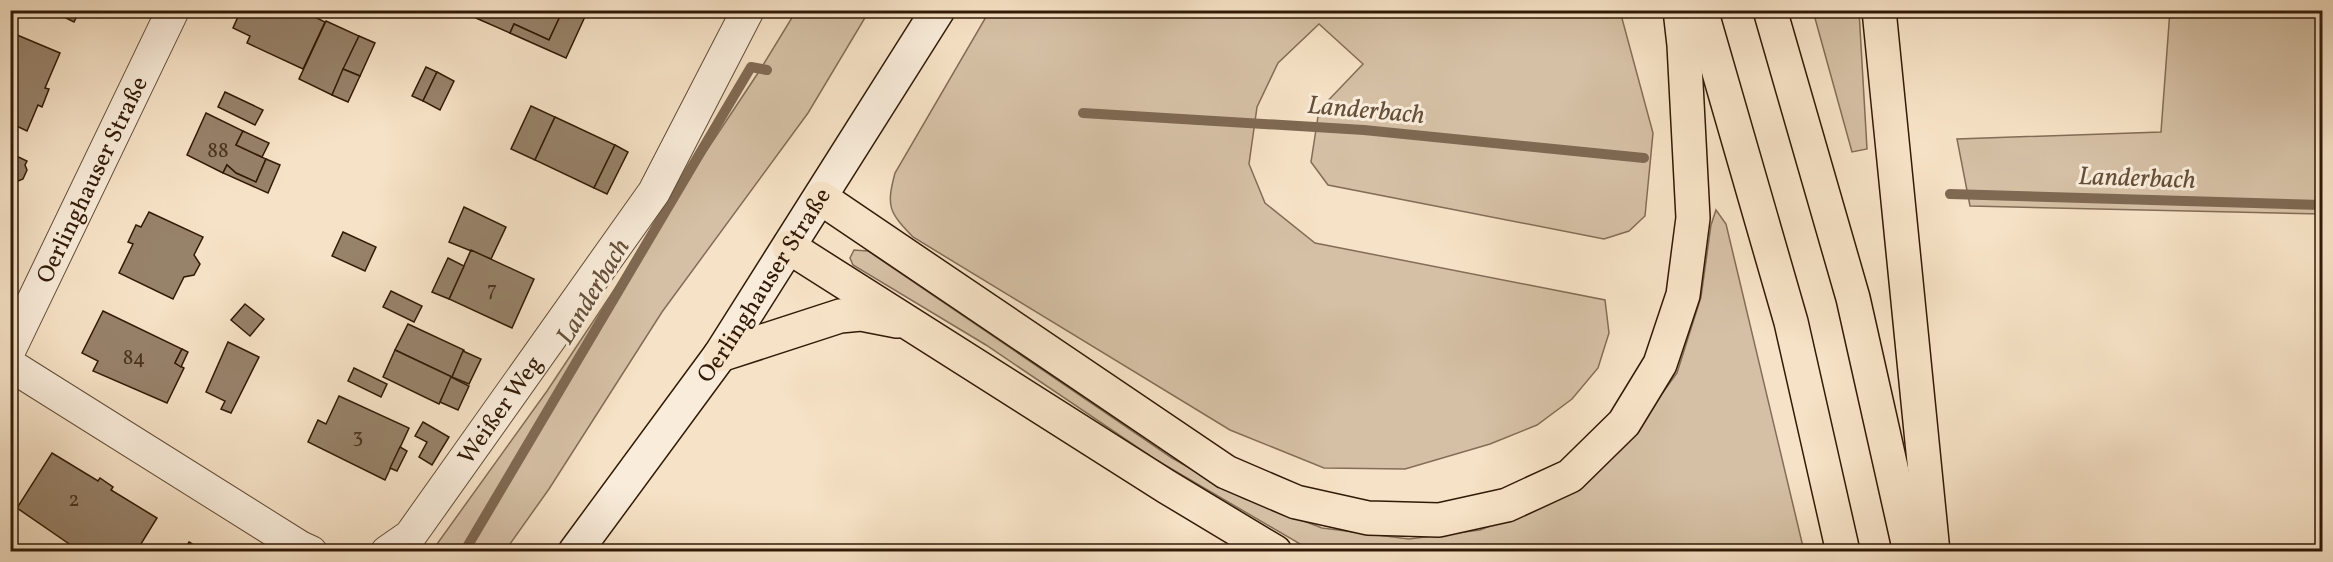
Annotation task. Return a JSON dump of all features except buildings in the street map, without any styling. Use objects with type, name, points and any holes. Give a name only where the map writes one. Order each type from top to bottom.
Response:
[{"type":"highway","points":[[821,198],[1226,472],[1296,502],[1358,516],[1439,520],[1507,505],[1570,476],[1624,423],[1660,363],[1683,295],[1693,218],[1684,45],[1680,10]]},
{"type":"highway","points":[[1701,10],[1791,322],[1843,552]]},
{"type":"highway","points":[[1770,10],[1853,298],[1910,552]]},
{"type":"highway","points":[[1879,10],[1933,552]]},
{"type":"highway","points":[[789,248],[1167,487],[1275,552]]},
{"type":"highway","points":[[720,355],[840,316],[861,314],[909,323]]},
{"type":"main road","name":"Oerlinghauser Straße","points":[[575,552],[720,355],[938,10]]},
{"type":"street","name":"Oerlinghauser Straße","points":[[10,349],[174,10]]},
{"type":"street","name":"Weißer Weg","points":[[387,552],[410,536],[654,192],[748,10]]},
{"type":"street","points":[[10,365],[311,552]]},
{"type":"shaded area","points":[[990,10],[1620,11],[1653,133],[1645,216],[1629,231],[1604,239],[1328,185],[1311,162],[1319,110],[1363,64],[1319,24],[1278,63],[1257,107],[1249,164],[1265,203],[1315,243],[1605,300],[1609,333],[1598,368],[1572,399],[1537,425],[1490,444],[1405,469],[1324,468],[1230,430],[913,237],[894,215],[890,202],[895,173]]},
{"type":"shaded area","points":[[2170,10],[2322,11],[2322,214],[1970,206],[1957,139],[2161,132]]},
{"type":"shaded area","points":[[796,11],[869,11],[808,113],[662,312],[549,489],[505,551],[432,551],[547,391],[760,70]]},
{"type":"shaded area","points":[[1813,11],[1859,11],[1867,149],[1852,152]]},
{"type":"shaded area","points":[[1716,210],[1726,224],[1804,551],[1312,551],[1158,461],[986,345],[853,265],[850,258],[854,250],[868,251],[1172,458],[1243,498],[1322,528],[1409,539],[1480,530],[1554,500],[1624,446],[1677,373],[1701,297],[1711,225]]},
{"type":"waterway","name":"Landerbach","points":[[464,552],[751,67],[767,70]]},
{"type":"waterway","name":"Landerbach","points":[[1083,113],[1364,130],[1644,158]]},
{"type":"waterway","name":"Landerbach","points":[[1950,194],[2322,205]]}]
